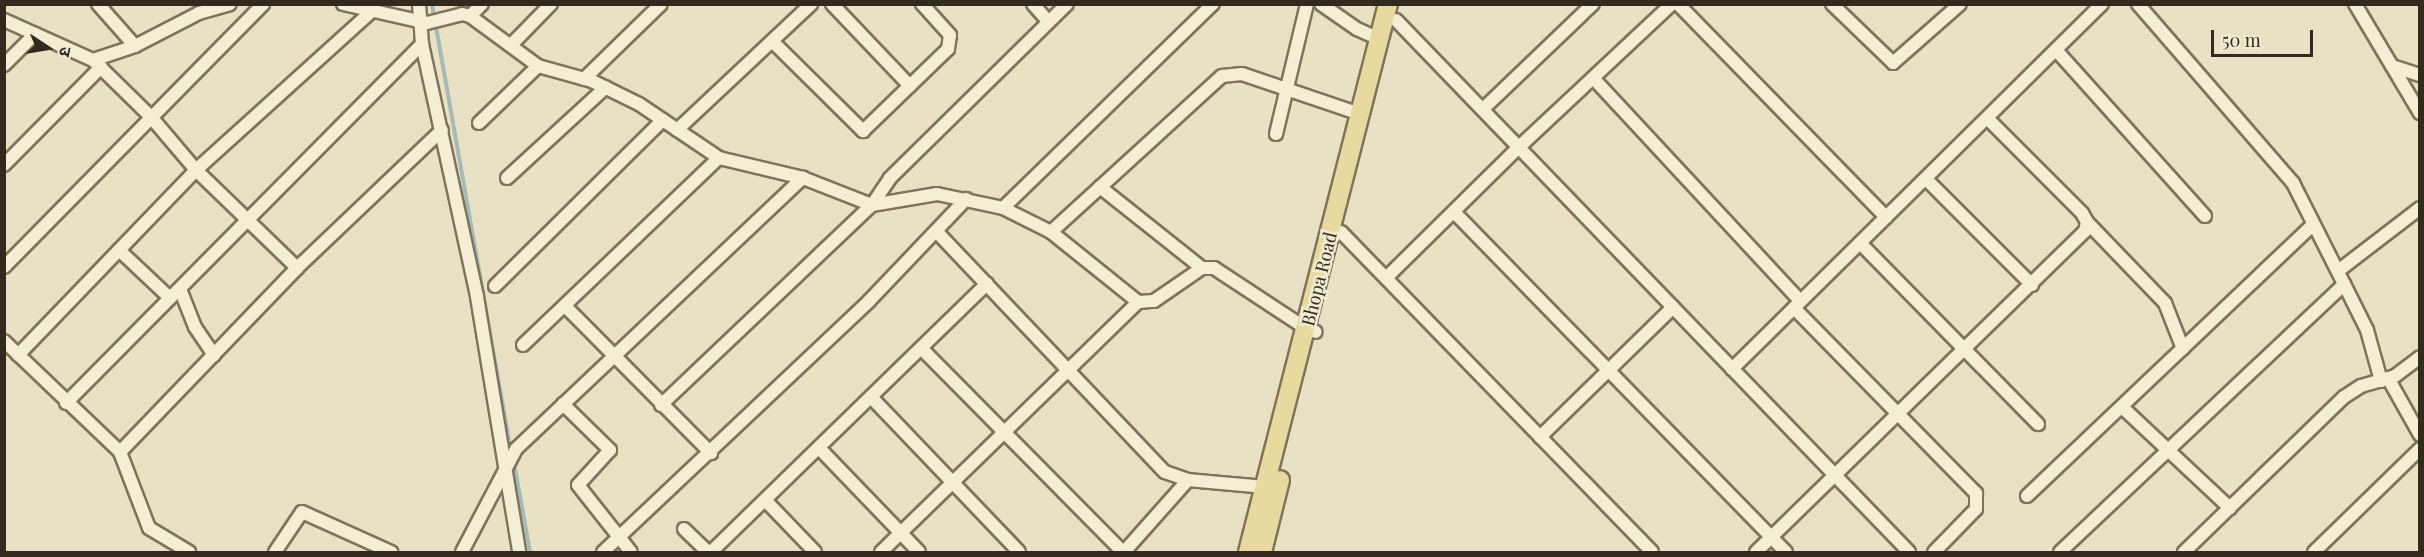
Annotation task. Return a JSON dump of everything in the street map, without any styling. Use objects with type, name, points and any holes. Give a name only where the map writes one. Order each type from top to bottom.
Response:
[{"type":"main road","name":"Bhopa Road","points":[[1262,552],[1360,114],[1379,39],[1394,10]]},
{"type":"main road","name":"Bhopa Road","points":[[1248,552],[1265,487],[1341,232],[1394,10]]},
{"type":"street","points":[[98,4],[135,46]]},
{"type":"street","points":[[4,165],[97,64],[135,46],[196,8],[230,4]]},
{"type":"street","points":[[4,267],[263,4]]},
{"type":"street","points":[[343,4],[430,21],[464,12],[482,4]]},
{"type":"street","points":[[419,4],[430,21]]},
{"type":"street","points":[[512,44],[551,4]]},
{"type":"street","points":[[584,79],[661,4]]},
{"type":"street","points":[[677,130],[811,4]]},
{"type":"street","points":[[832,4],[910,86]]},
{"type":"street","points":[[772,42],[859,130],[867,129],[951,42],[950,35],[922,4]]},
{"type":"street","points":[[1033,4],[1048,21]]},
{"type":"street","points":[[661,405],[872,205],[890,178],[1067,4]]},
{"type":"street","points":[[1003,208],[1213,4]]},
{"type":"street","points":[[1276,134],[1307,4]]},
{"type":"street","points":[[1321,4],[1358,30],[1379,39]]},
{"type":"street","points":[[1483,109],[1593,4]]},
{"type":"street","points":[[1386,278],[1455,213],[1519,147],[1672,4]]},
{"type":"street","points":[[1678,4],[1886,218]]},
{"type":"street","points":[[1832,4],[1893,63],[1960,4]]},
{"type":"street","points":[[1732,369],[1988,119],[2102,4]]},
{"type":"street","points":[[2138,4],[2281,167],[2314,224],[2367,330],[2385,379],[2420,435]]},
{"type":"street","points":[[2355,4],[2420,113]]},
{"type":"street","points":[[18,356],[196,170],[370,8]]},
{"type":"street","points":[[1394,10],[1519,147],[1909,552]]},
{"type":"street","points":[[464,12],[512,44],[538,66],[606,87],[663,120],[719,158],[803,178],[872,205],[922,195],[966,199],[1003,208],[1051,232],[1138,302],[1154,302],[1202,268]]},
{"type":"street","points":[[4,20],[97,64],[151,117],[196,170],[297,268]]},
{"type":"street","points":[[66,403],[422,44],[430,21]]},
{"type":"street","points":[[4,65],[35,34]]},
{"type":"street","points":[[422,44],[510,458],[519,552]]},
{"type":"street","points":[[2056,50],[2205,216]]},
{"type":"street","points":[[479,123],[538,66]]},
{"type":"street","points":[[2392,66],[2420,75]]},
{"type":"street","points":[[1051,232],[1222,76],[1242,74],[1360,114]]},
{"type":"street","points":[[1594,79],[1797,305],[1902,414],[1978,498],[1976,509],[1934,552]]},
{"type":"street","points":[[507,178],[606,87]]},
{"type":"street","points":[[1988,119],[2165,303],[2183,349]]},
{"type":"street","points":[[495,286],[663,120]]},
{"type":"street","points":[[120,452],[297,268],[442,130]]},
{"type":"street","points":[[523,345],[566,307],[719,158]]},
{"type":"street","points":[[462,552],[510,458],[563,404],[803,178]]},
{"type":"street","points":[[1926,179],[2032,285]]},
{"type":"street","points":[[1100,187],[1202,268],[1227,273],[1312,331]]},
{"type":"street","points":[[603,552],[711,453],[966,199]]},
{"type":"street","points":[[2338,271],[2420,208]]},
{"type":"street","points":[[1455,213],[1605,371],[1786,552]]},
{"type":"street","points":[[1756,552],[1902,414],[1966,346],[2074,245],[2087,222]]},
{"type":"street","points":[[2027,496],[2314,224]]},
{"type":"street","points":[[936,231],[1165,472],[1188,480],[1265,487]]},
{"type":"street","points":[[1341,232],[1652,552]]},
{"type":"street","points":[[1860,243],[1966,346],[2038,424]]},
{"type":"street","points":[[119,250],[170,298]]},
{"type":"street","points":[[684,529],[710,552],[987,284]]},
{"type":"street","points":[[2060,552],[2344,284]]},
{"type":"street","points":[[180,289],[195,327],[213,355]]},
{"type":"street","points":[[881,552],[1069,372],[1138,302]]},
{"type":"street","points":[[566,307],[711,453]]},
{"type":"street","points":[[1540,437],[1673,307]]},
{"type":"street","points":[[4,341],[66,403],[120,452],[149,528],[189,552]]},
{"type":"street","points":[[921,348],[1124,552],[1188,480]]},
{"type":"street","points":[[2184,552],[2344,397],[2361,386],[2385,379],[2420,357]]},
{"type":"street","points":[[871,397],[955,482],[1019,552]]},
{"type":"street","points":[[563,404],[610,450],[578,485],[631,552]]},
{"type":"street","points":[[2122,407],[2166,453],[2230,508]]},
{"type":"street","points":[[819,448],[919,552]]},
{"type":"street","points":[[2314,552],[2420,449]]},
{"type":"street","points":[[765,500],[815,552]]},
{"type":"street","points":[[274,552],[302,512],[391,552]]},
{"type":"waterway","points":[[432,4],[511,450]]},
{"type":"waterway","points":[[514,463],[530,552]]}]
